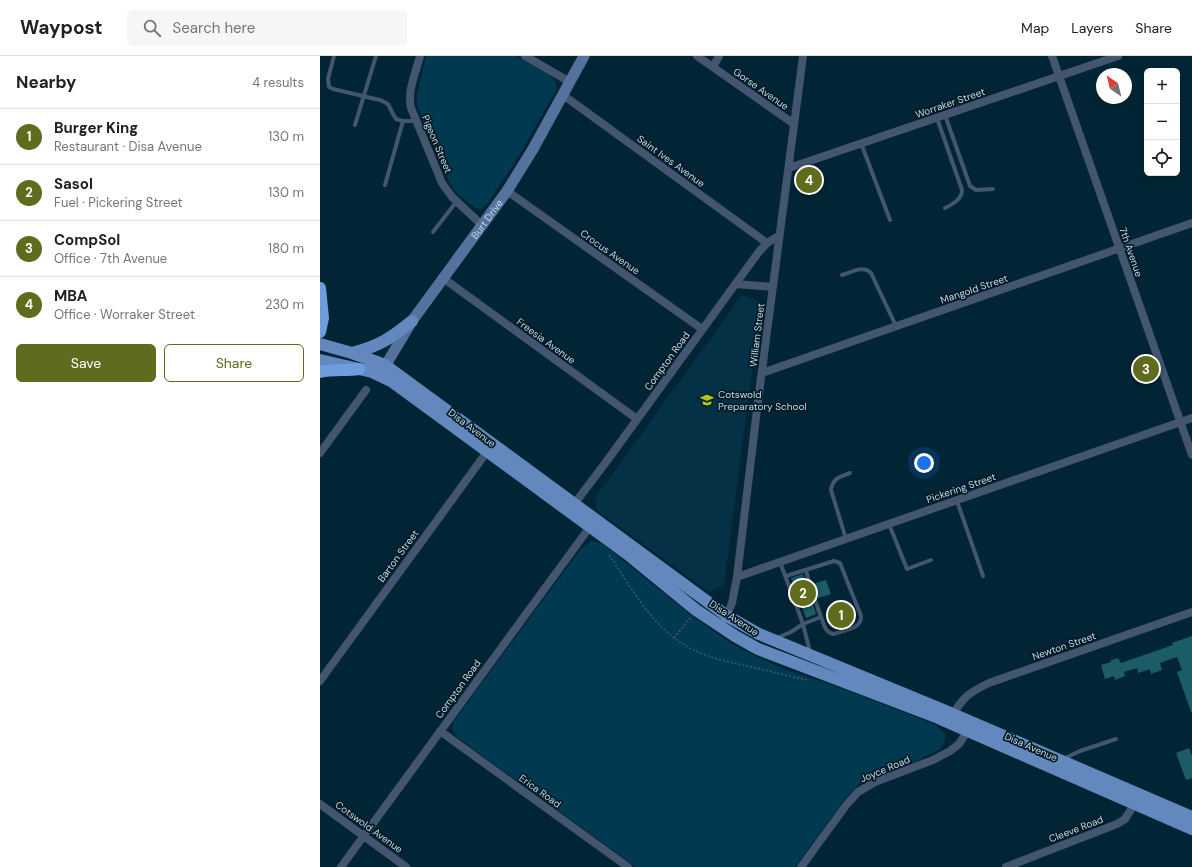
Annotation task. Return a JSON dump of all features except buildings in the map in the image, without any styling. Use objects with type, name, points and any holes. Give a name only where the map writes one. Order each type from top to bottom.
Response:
[{"type":"highway","points":[[320,288],[323,318],[320,332]]},
{"type":"highway","points":[[320,372],[328,370],[360,369]]},
{"type":"main road","points":[[352,353],[381,344],[412,321]]},
{"type":"main road","name":"Disa Avenue","points":[[320,344],[352,353],[383,370],[572,507],[696,610],[735,636],[769,654],[951,718]]},
{"type":"main road","name":"Disa Avenue","points":[[320,360],[360,369],[383,370]]},
{"type":"main road","name":"Disa Avenue","points":[[592,523],[728,616],[759,634],[1138,799],[1192,817]]},
{"type":"main road","name":"Disa Avenue","points":[[970,727],[1061,761],[1138,799],[1192,829]]},
{"type":"street","name":"Pigeon Street","points":[[420,56],[409,102],[416,121],[442,183],[452,197],[483,226]]},
{"type":"street","points":[[525,56],[570,82]]},
{"type":"street","name":"Burt Drive","points":[[383,370],[412,321],[483,226],[507,191],[564,95],[584,56]]},
{"type":"street","name":"Gorse Avenue","points":[[697,56],[794,124]]},
{"type":"street","points":[[713,67],[719,56]]},
{"type":"street","name":"William Street","points":[[728,616],[737,577],[803,56]]},
{"type":"street","name":"7th Avenue","points":[[1052,56],[1192,455]]},
{"type":"street","name":"Worraker Street","points":[[789,168],[1118,56]]},
{"type":"street","name":"Saint Ives Avenue","points":[[564,95],[767,243]]},
{"type":"street","name":"Crocus Avenue","points":[[507,191],[702,329]]},
{"type":"street","name":"Mangold Street","points":[[762,373],[1192,223]]},
{"type":"street","name":"Compton Road","points":[[572,507],[767,243],[779,236]]},
{"type":"street","name":"Freesia Avenue","points":[[443,278],[637,419]]},
{"type":"street","points":[[736,284],[773,287]]},
{"type":"street","points":[[320,453],[366,390]]},
{"type":"street","name":"Pickering Street","points":[[737,577],[1192,418]]},
{"type":"street","name":"Barton Street","points":[[320,681],[490,448]]},
{"type":"street","name":"Compton Road","points":[[340,867],[592,523]]},
{"type":"street","name":"Newton Street","points":[[951,718],[966,696],[989,683],[1192,612]]},
{"type":"street","points":[[720,626],[728,616]]},
{"type":"street","name":"Joyce Road","points":[[801,867],[847,804],[858,792],[874,782],[934,760],[950,751],[958,744],[970,727]]},
{"type":"street","name":"Erica Road","points":[[440,731],[628,867]]},
{"type":"street","name":"Cleeve Road","points":[[1006,867],[1117,824],[1126,818],[1138,799]]},
{"type":"street","name":"Cotswold Avenue","points":[[322,808],[364,836],[406,867]]},
{"type":"lane","points":[[334,56],[328,79],[329,87],[384,101],[396,118],[403,121],[416,121]]},
{"type":"lane","points":[[355,125],[376,56]]},
{"type":"lane","points":[[941,116],[970,186],[976,190],[993,189]]},
{"type":"lane","points":[[941,116],[962,190],[962,194],[959,198],[945,208]]},
{"type":"lane","points":[[385,185],[403,121]]},
{"type":"lane","points":[[861,143],[890,220]]},
{"type":"lane","points":[[433,232],[457,201]]},
{"type":"lane","points":[[842,275],[863,268],[867,270],[871,274],[896,327]]},
{"type":"lane","points":[[846,539],[831,490],[832,483],[838,478],[850,473]]},
{"type":"lane","points":[[957,500],[983,576]]},
{"type":"lane","points":[[889,524],[908,569],[931,560]]},
{"type":"lane","points":[[780,561],[803,624],[811,656]]},
{"type":"lane","points":[[786,576],[834,561],[840,563],[861,616],[861,620],[856,626],[834,634],[830,633],[827,631],[815,600]]},
{"type":"lane","points":[[806,570],[810,586]]},
{"type":"lane","points":[[771,639],[775,639],[791,632],[803,624],[821,617]]},
{"type":"lane","points":[[1061,761],[1080,751],[1116,739]]},
{"type":"path","points":[[609,555],[650,613],[674,638],[694,650],[717,660],[807,680]]},
{"type":"path","points":[[674,638],[692,616]]},
{"type":"shaded area","points":[[426,56],[516,56],[550,75],[556,83],[557,89],[515,162],[488,203],[481,209],[475,208],[456,193],[449,181],[423,121],[417,104],[417,95]]},
{"type":"shaded area","name":"Cotswold Preparatory School","points":[[742,295],[761,302],[724,585],[709,592],[597,510],[595,498]]},
{"type":"shaded area","points":[[591,541],[603,544],[692,616],[732,644],[784,669],[843,689],[934,724],[944,732],[945,742],[943,746],[922,759],[858,785],[847,796],[795,867],[636,867],[457,737],[452,729],[454,721],[580,550]]},
{"type":"place","name":"MBA","points":[[809,180]]},
{"type":"place","name":"CompSol","points":[[1146,369]]},
{"type":"place","name":"Cotswold Preparatory School","points":[[707,400]]},
{"type":"place","name":"Sasol","points":[[803,593]]},
{"type":"place","name":"Burger King","points":[[841,615]]}]
